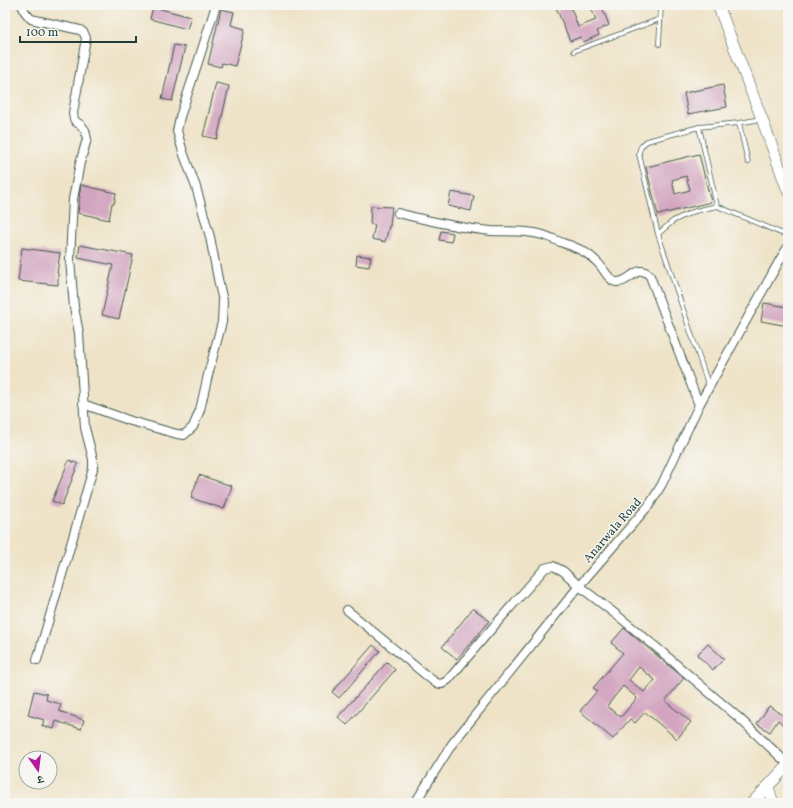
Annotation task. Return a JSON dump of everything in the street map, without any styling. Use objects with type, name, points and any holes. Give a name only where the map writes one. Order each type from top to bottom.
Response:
[{"type":"street","points":[[22,5],[25,12],[31,19],[80,30],[84,33],[86,38],[73,113],[76,122],[86,130],[87,139],[80,163],[73,199],[70,260],[74,307],[79,333],[85,428],[93,459],[93,469],[37,660]]},
{"type":"street","points":[[83,404],[131,421],[184,435],[193,427],[200,410],[222,322],[223,301],[210,237],[196,187],[177,131],[180,117],[216,5]]},
{"type":"street","points":[[718,5],[788,191]]},
{"type":"street","points":[[398,213],[433,222],[465,227],[535,233],[547,236],[563,244],[576,247],[585,253],[597,262],[605,270],[610,279],[615,282],[621,282],[639,271],[643,270],[648,272],[699,405]]},
{"type":"street","name":"Anarwala Road","points":[[415,803],[452,744],[579,586],[650,504],[662,484],[699,405],[788,247]]},
{"type":"street","points":[[347,610],[427,676],[436,683],[442,684],[448,680],[545,568],[552,566],[563,571],[579,586],[656,647],[739,718],[788,765],[752,803]]},
{"type":"street","points":[[768,787],[774,803]]},
{"type":"lane","points":[[660,44],[661,5]]},
{"type":"lane","points":[[574,51],[660,19]]},
{"type":"lane","points":[[709,387],[658,234],[639,150],[647,141],[700,127],[762,119]]},
{"type":"lane","points":[[739,123],[748,162]]},
{"type":"lane","points":[[700,127],[717,206]]},
{"type":"lane","points":[[658,234],[673,221],[681,217],[695,211],[717,206],[788,236]]},
{"type":"building","points":[[555,5],[570,5],[578,27],[596,20],[590,5],[601,5],[609,25],[597,31],[599,35],[583,42],[581,37],[570,41]]},
{"type":"building","points":[[153,7],[191,17],[187,29],[150,19]]},
{"type":"building","points":[[221,9],[234,12],[231,25],[245,29],[235,66],[222,63],[221,67],[208,64]]},
{"type":"building","points":[[174,45],[185,47],[172,101],[162,99]]},
{"type":"building","points":[[216,83],[229,86],[217,139],[203,136]]},
{"type":"building","points":[[723,85],[727,107],[688,114],[684,93]]},
{"type":"building","points":[[699,154],[711,202],[658,215],[646,167]],"holes":[[[686,176],[690,190],[675,194],[672,180]]]},
{"type":"building","points":[[81,185],[116,193],[114,204],[112,203],[109,220],[78,213]]},
{"type":"building","points":[[451,192],[474,196],[471,211],[448,206]]},
{"type":"building","points":[[371,206],[392,207],[390,226],[385,242],[372,239],[375,225],[370,224]]},
{"type":"building","points":[[441,231],[453,233],[451,242],[439,240]]},
{"type":"building","points":[[80,245],[133,255],[119,319],[102,315],[113,265],[78,258]]},
{"type":"building","points":[[22,248],[60,253],[57,273],[58,285],[18,281]]},
{"type":"building","points":[[357,255],[371,257],[369,267],[356,265]]},
{"type":"building","points":[[764,303],[788,307],[788,326],[761,321]]},
{"type":"building","points":[[69,460],[78,464],[62,505],[52,501]]},
{"type":"building","points":[[199,475],[232,486],[224,509],[191,498]]},
{"type":"building","points":[[473,608],[489,621],[457,659],[442,647]]},
{"type":"building","points":[[624,628],[684,678],[665,701],[691,722],[677,739],[645,712],[635,723],[630,719],[613,739],[580,711],[597,691],[593,688],[623,653],[611,643]],"holes":[[[639,667],[655,680],[644,692],[629,680]],[[623,686],[637,698],[621,717],[607,706]]]},
{"type":"building","points":[[708,644],[724,659],[713,670],[697,655]]},
{"type":"building","points":[[373,645],[380,651],[339,698],[332,692]]},
{"type":"building","points":[[387,662],[395,670],[347,725],[338,717]]},
{"type":"building","points":[[34,691],[47,694],[46,700],[61,704],[59,711],[84,720],[81,729],[56,721],[54,729],[42,726],[44,720],[28,715]]},
{"type":"building","points":[[769,706],[788,719],[788,730],[778,720],[770,732],[757,724]]}]
